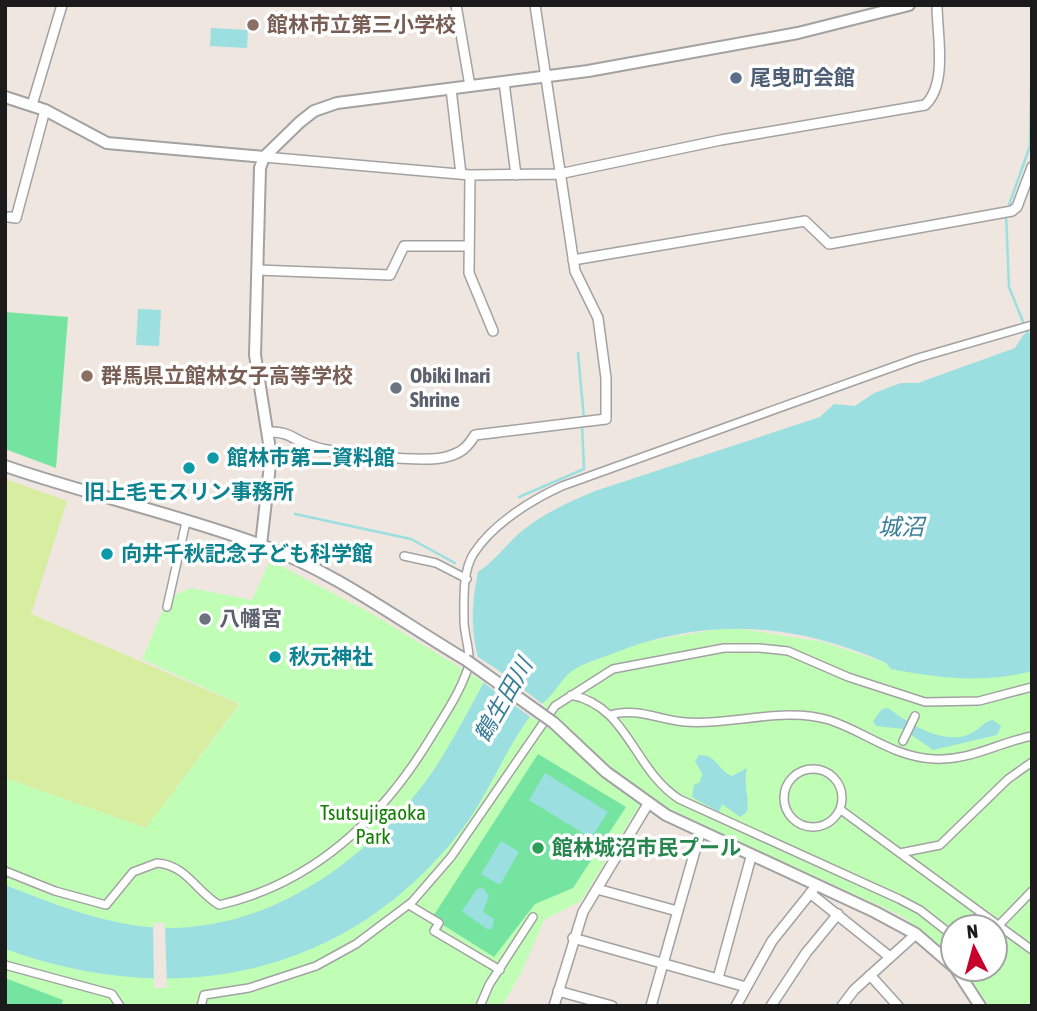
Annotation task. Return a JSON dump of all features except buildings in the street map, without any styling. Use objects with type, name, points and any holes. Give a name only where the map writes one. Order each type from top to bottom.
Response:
[{"type":"street","points":[[32,105],[62,5]]},
{"type":"street","points":[[456,5],[470,86]]},
{"type":"street","points":[[269,432],[284,431],[309,445],[337,451],[443,458],[465,450],[475,435],[601,422],[607,413],[598,318],[575,271],[535,5]]},
{"type":"street","points":[[261,545],[270,464],[269,432],[255,355],[260,168],[264,157],[300,122],[321,107],[545,77],[798,33],[909,5]]},
{"type":"street","points":[[5,97],[45,110],[107,144],[465,174],[559,174],[721,140],[925,105],[935,93],[937,78],[937,5]]},
{"type":"street","points":[[505,82],[516,175]]},
{"type":"street","points":[[451,89],[465,174],[469,273],[493,331]]},
{"type":"street","points":[[9,217],[16,218],[45,110]]},
{"type":"street","points":[[573,260],[805,221],[829,244],[837,244],[882,232],[1012,211],[1017,207],[1032,167]]},
{"type":"street","points":[[257,270],[390,275],[404,246],[469,246]]},
{"type":"street","points":[[5,871],[55,891],[106,905],[137,870],[148,865],[167,864],[184,872],[205,896],[219,905],[273,889],[317,865],[369,819],[404,780],[461,685],[469,664],[464,631],[467,579],[474,553],[522,508],[562,486],[871,374],[1030,325]]},
{"type":"street","points":[[5,466],[65,487],[261,545],[329,577],[466,660],[554,723],[606,772],[648,804],[813,890],[915,934],[939,954]]},
{"type":"street","points":[[167,607],[186,522]]},
{"type":"street","points":[[404,556],[436,564],[467,579]]},
{"type":"street","points":[[201,1006],[204,995],[249,988],[316,966],[356,944],[409,905],[451,857],[555,706],[613,669],[724,648],[788,651],[848,677],[925,702],[979,701],[1032,687]]},
{"type":"street","points":[[570,694],[596,701],[611,715],[651,774],[679,799],[899,899],[920,910],[939,925]]},
{"type":"street","points":[[611,715],[628,712],[710,723],[783,716],[813,717],[836,723],[901,754],[933,759],[979,754],[1032,736]]},
{"type":"street","points":[[903,741],[915,716]]},
{"type":"street","points":[[900,853],[940,845],[1008,779],[1032,762]]},
{"type":"street","points":[[814,769],[824,771],[838,782],[843,801],[841,810],[828,824],[820,827],[800,825],[786,811],[784,791],[795,775],[814,769]]},
{"type":"street","points":[[554,1006],[583,912],[648,804]]},
{"type":"street","points":[[841,810],[983,913]]},
{"type":"street","points":[[651,1006],[700,833]]},
{"type":"street","points":[[718,978],[751,857]]},
{"type":"street","points":[[597,889],[677,911]]},
{"type":"street","points":[[813,890],[890,957]]},
{"type":"street","points":[[736,1006],[772,941],[813,890]]},
{"type":"street","points":[[1009,915],[1032,891]]},
{"type":"street","points":[[409,905],[439,923],[434,931],[500,970]]},
{"type":"street","points":[[771,1006],[799,963],[838,914]]},
{"type":"street","points":[[480,1006],[533,916]]},
{"type":"street","points":[[1009,932],[1032,950]]},
{"type":"street","points":[[842,1006],[870,975],[915,934]]},
{"type":"street","points":[[573,938],[746,987]]},
{"type":"street","points":[[5,965],[112,994],[120,1006]]},
{"type":"street","points":[[870,975],[898,1006]]},
{"type":"street","points":[[965,983],[980,1006]]},
{"type":"street","points":[[558,991],[612,1006]]},
{"type":"green space","points":[[5,312],[68,317],[56,468],[5,449]]},
{"type":"green space","points":[[5,479],[67,501],[31,614],[239,704],[146,828],[5,778]]},
{"type":"green space","name":"Tsutsujigaoka Park","points":[[273,562],[369,612],[497,690],[573,669],[638,643],[730,627],[823,642],[886,663],[1032,663],[1032,1006],[989,1006],[973,983],[1009,983],[1009,913],[939,913],[939,944],[902,916],[644,798],[581,901],[544,920],[521,973],[502,1006],[5,1006],[5,778],[146,828],[240,704],[142,659],[162,613],[163,599],[191,588],[252,600],[269,563]]},
{"type":"green space","name":"館林城沼市民プール","points":[[538,754],[626,807],[573,888],[535,904],[494,957],[432,918]]},
{"type":"green space","points":[[5,978],[63,1000],[61,1006],[5,1006]]},
{"type":"water","points":[[211,28],[248,30],[247,48],[210,46]]},
{"type":"water","points":[[138,309],[161,310],[159,346],[136,345]]},
{"type":"water","name":"城沼","points":[[1032,332],[1032,671],[979,678],[927,675],[891,669],[886,663],[852,649],[817,639],[749,629],[679,634],[644,642],[587,663],[568,674],[522,728],[463,828],[418,879],[368,918],[313,948],[255,968],[195,977],[132,977],[69,968],[5,949],[5,885],[75,911],[111,921],[148,927],[186,927],[224,922],[260,911],[327,876],[385,828],[411,800],[450,743],[484,682],[473,628],[473,602],[478,572],[527,527],[560,507],[595,491],[820,417],[834,404],[855,406],[874,393],[901,383],[918,383],[1015,348],[1024,334]]},
{"type":"water","points":[[888,708],[918,727],[941,736],[964,736],[993,720],[1001,726],[997,735],[933,750],[903,729],[876,726],[873,721],[882,709]]},
{"type":"water","points":[[699,755],[710,757],[732,776],[747,768],[747,812],[740,817],[722,804],[719,812],[692,797],[694,785],[700,782],[702,774],[695,761]]},
{"type":"water","points":[[545,773],[608,812],[591,838],[529,800]]},
{"type":"water","points":[[501,841],[519,852],[500,885],[481,874]]},
{"type":"water","points":[[483,888],[489,896],[483,912],[494,919],[492,929],[487,929],[462,911],[477,889]]},
{"type":"pier","points":[[472,653],[545,706],[533,719],[480,680]]},
{"type":"pier","points":[[153,923],[165,923],[167,988],[154,988]]},
{"type":"waterway","points":[[1008,208],[1030,146],[1032,26]]},
{"type":"waterway","points":[[1006,214],[1009,287],[1028,334]]},
{"type":"waterway","points":[[578,353],[584,419]]},
{"type":"waterway","points":[[519,497],[584,469],[582,425]]},
{"type":"waterway","points":[[295,514],[411,539],[455,563]]},
{"type":"place","name":"館林市立第三小学校","points":[[253,25]]},
{"type":"place","name":"尾曳町会館","points":[[736,78]]},
{"type":"place","name":"群馬県立館林女子高等学校","points":[[87,376]]},
{"type":"place","name":"Obiki Inari Shrine","points":[[396,388]]},
{"type":"place","name":"館林市第二資料館","points":[[213,458]]},
{"type":"place","name":"旧上毛モスリン事務所","points":[[189,468]]},
{"type":"place","name":"向井千秋記念子ども科学館","points":[[107,554]]},
{"type":"place","name":"八幡宮","points":[[205,619]]},
{"type":"place","name":"秋元神社","points":[[275,657]]},
{"type":"place","name":"館林城沼市民プール","points":[[538,848]]},
{"type":"water label","name":"鶴生田川","points":[[503,700]]}]
